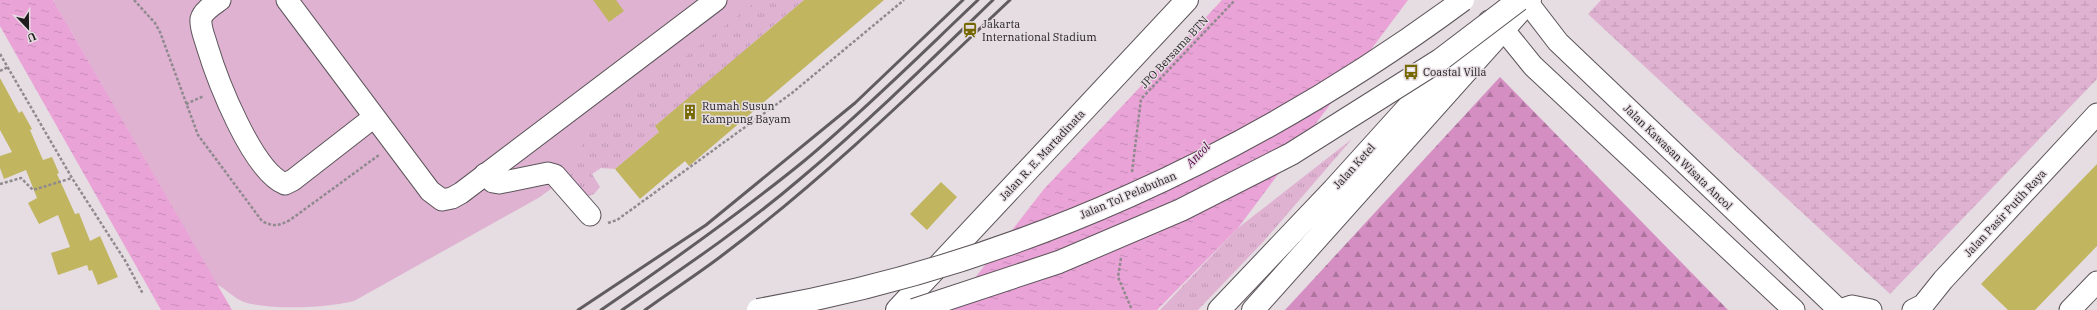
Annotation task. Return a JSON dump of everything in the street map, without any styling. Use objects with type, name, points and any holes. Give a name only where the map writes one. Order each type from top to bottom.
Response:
[{"type":"highway","name":"Jalan R. E. Martadinata","points":[[897,310],[1187,0]]},
{"type":"highway","name":"Jalan Tol Pelabuhan","points":[[758,310],[812,301],[926,270],[1024,239],[1152,186],[1242,142],[1334,88],[1463,0]]},
{"type":"highway","points":[[1495,24],[1506,0]]},
{"type":"highway","points":[[1495,24],[1525,1]]},
{"type":"highway","points":[[914,310],[1059,262],[1181,210],[1291,154],[1440,60],[1525,1]]},
{"type":"highway","name":"Jalan Ketel","points":[[1220,310],[1334,188],[1495,24]]},
{"type":"highway","name":"Jalan Ketel","points":[[1253,310],[1495,24]]},
{"type":"street","points":[[220,0],[205,12],[202,17],[201,24],[212,63],[239,128],[276,180],[284,184],[293,180],[374,117]]},
{"type":"street","points":[[287,0],[430,191],[442,200],[452,198],[461,193],[716,0]]},
{"type":"street","name":"Jalan Kawasan Wisata Ancol","points":[[1525,1],[1558,42],[1839,310]]},
{"type":"street","points":[[1495,24],[1533,66],[1794,310]]},
{"type":"street","name":"Jalan Pasir Putih Raya","points":[[1913,310],[1923,305],[1943,280],[2097,114]]},
{"type":"street","points":[[485,174],[493,182],[499,183],[548,173],[555,174],[590,215]]},
{"type":"street","points":[[2070,310],[2097,282]]},
{"type":"street","points":[[1839,310],[1852,306],[1871,310]]},
{"type":"path","points":[[590,215],[602,223],[612,223],[617,220],[792,93],[904,0]]},
{"type":"path","name":"JPO Bersama BTN","points":[[1131,176],[1141,99],[1235,0]]},
{"type":"path","points":[[0,54],[72,178],[126,262],[143,294]]},
{"type":"path","points":[[0,71],[8,67]]},
{"type":"path","points":[[0,184],[21,178],[33,190],[72,178]]},
{"type":"path","points":[[1121,254],[1118,277],[1132,310]]},
{"type":"green space","points":[[53,0],[758,0],[586,135],[572,173],[540,197],[354,301],[315,307],[272,307],[243,302],[216,284]]},
{"type":"green space","points":[[722,0],[804,0],[747,48],[752,54],[736,59],[655,126],[659,132],[615,169],[601,168],[592,174],[600,187],[594,194],[586,197],[566,170],[562,167],[635,67]]},
{"type":"green space","points":[[1601,0],[2097,0],[2097,79],[1890,294],[1588,14]]},
{"type":"green space","points":[[1500,77],[1728,310],[1285,310]]},
{"type":"green space","points":[[1352,139],[1263,242],[1198,310],[1160,310],[1238,228]]},
{"type":"water","points":[[0,0],[53,0],[232,310],[161,310],[0,26]]},
{"type":"water","name":"Ancol","points":[[1222,0],[1408,0],[1238,228],[1157,310],[950,310],[1044,189]]},
{"type":"building","points":[[593,0],[616,0],[624,11],[609,22]]},
{"type":"building","name":"Rumah Susun Kampung Bayam","points":[[804,0],[884,0],[689,166],[685,161],[640,199],[615,169],[659,132],[655,126]]},
{"type":"building","points":[[0,78],[19,113],[22,111],[32,129],[30,130],[43,160],[52,157],[59,173],[57,174],[75,214],[79,213],[90,241],[100,236],[118,277],[98,285],[92,270],[89,271],[87,265],[58,275],[51,253],[70,247],[58,215],[39,224],[28,203],[37,198],[26,170],[4,179],[0,168],[0,156],[12,152],[0,130]]},
{"type":"building","points":[[2097,164],[2097,246],[2035,310],[2008,310],[1981,284]]},
{"type":"building","points":[[941,182],[957,197],[927,230],[910,214]]},
{"type":"railway","points":[[578,310],[706,225],[855,103],[963,0]]},
{"type":"railway","points":[[601,310],[755,200],[804,161],[871,102],[978,0]]},
{"type":"railway","points":[[622,310],[690,263],[779,197],[874,113],[993,0]]},
{"type":"railway","points":[[645,310],[724,254],[799,194],[870,131],[1010,0]]},
{"type":"place","name":"Jakarta International Stadium","points":[[970,30]]},
{"type":"place","name":"Coastal Villa","points":[[1411,72]]},
{"type":"place","name":"Rumah Susun Kampung Bayam","points":[[690,112]]}]
